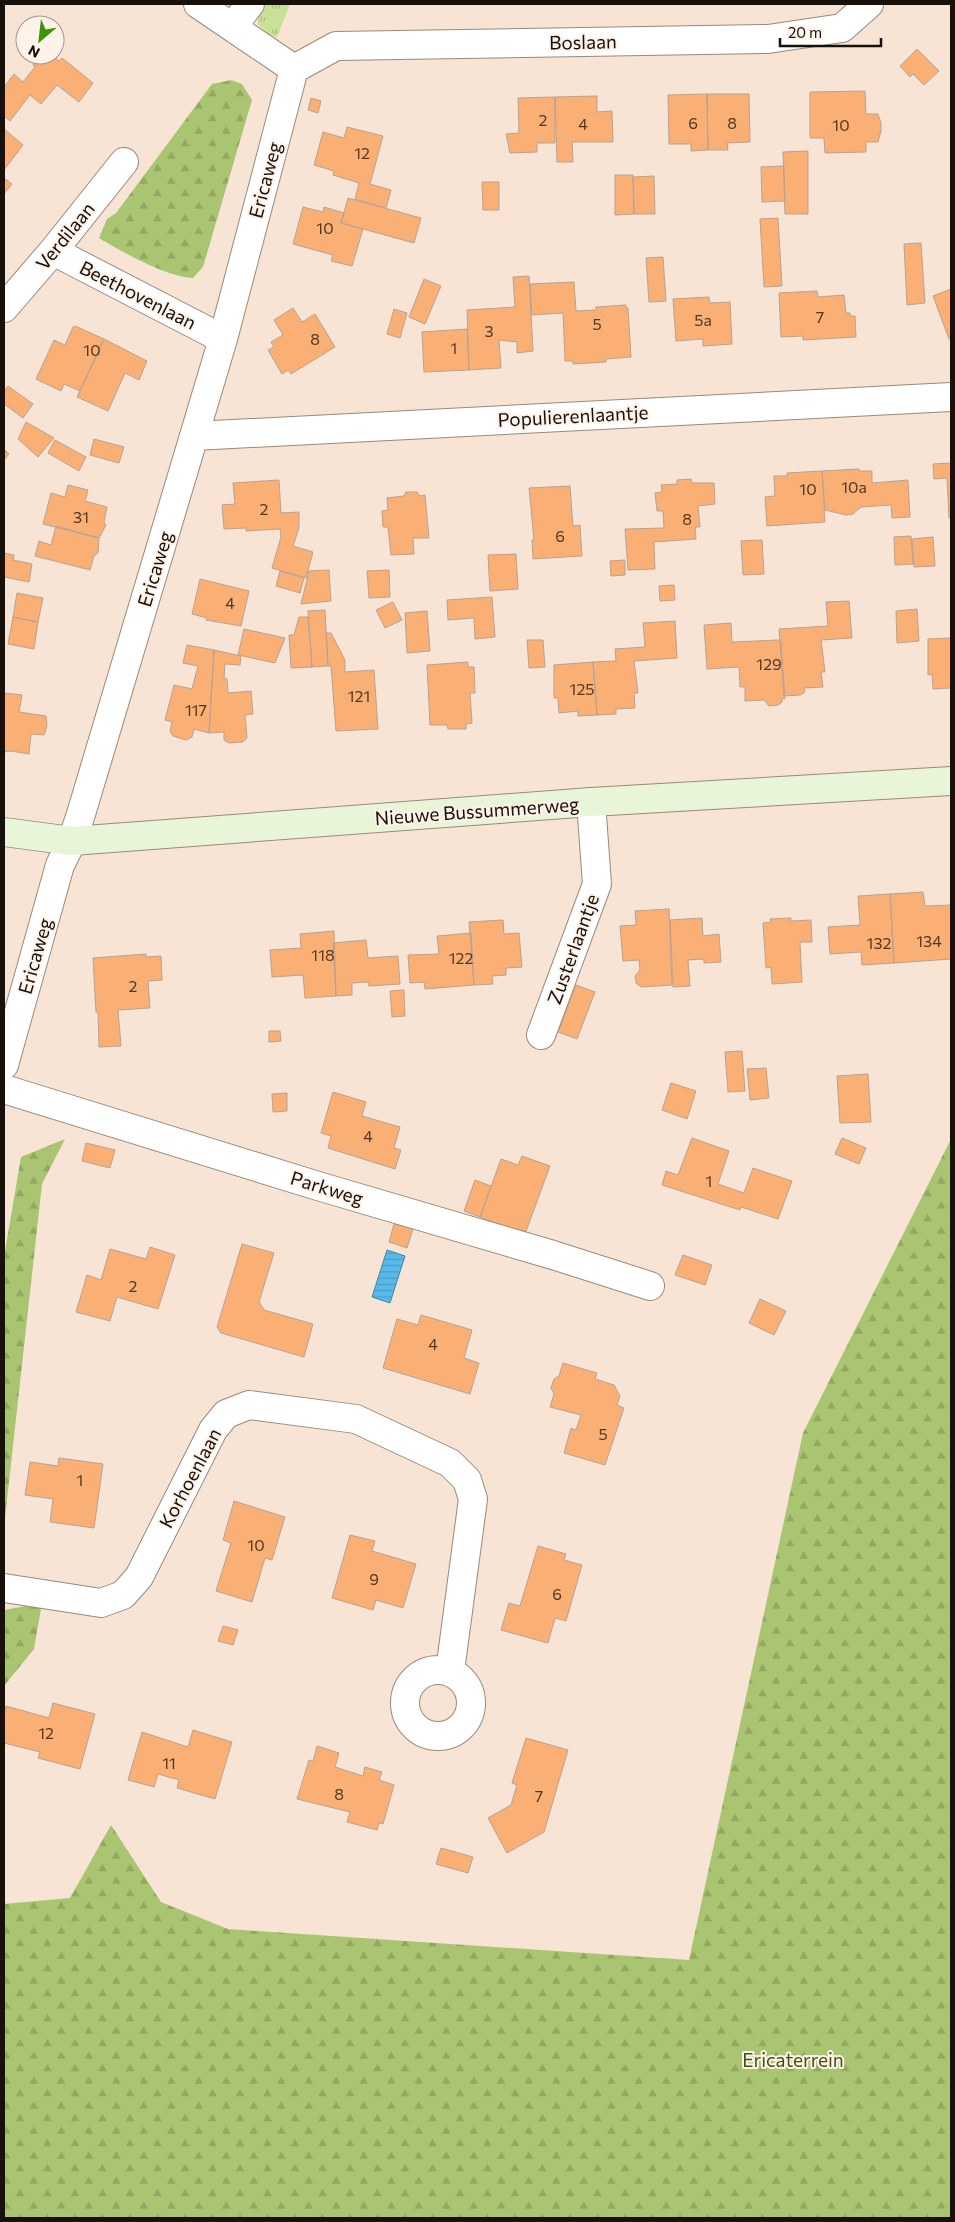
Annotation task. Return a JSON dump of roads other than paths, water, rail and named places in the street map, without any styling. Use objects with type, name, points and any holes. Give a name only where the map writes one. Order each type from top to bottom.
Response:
[{"type":"main road","name":"Nieuwe Bussummerweg","points":[[4,832],[72,841],[591,802],[951,781]]},
{"type":"street","points":[[198,4],[294,69]]},
{"type":"street","points":[[233,26],[250,4]]},
{"type":"street","name":"Boslaan","points":[[294,69],[336,46],[768,39],[842,28],[869,4]]},
{"type":"street","name":"Ericaweg","points":[[4,1065],[60,865],[72,841],[195,436],[223,339],[294,69]]},
{"type":"street","name":"Verdilaan","points":[[4,308],[54,250],[124,162]]},
{"type":"street","name":"Beethovenlaan","points":[[54,250],[223,339]]},
{"type":"street","name":"Populierenlaantje","points":[[195,436],[951,397]]},
{"type":"street","name":"Zusterlaantje","points":[[541,1035],[597,884],[591,802]]},
{"type":"street","name":"Parkweg","points":[[4,1090],[318,1186],[554,1255],[650,1286]]},
{"type":"street","name":"Korhoenlaan","points":[[4,1588],[101,1603],[123,1595],[139,1577],[213,1430],[226,1414],[249,1405],[356,1419],[450,1463],[467,1480],[473,1499],[450,1671]]},
{"type":"water","points":[[387,1250],[405,1256],[390,1303],[372,1297]]},
{"type":"park label","name":"Ericaterrein","points":[[793,2060]]}]
